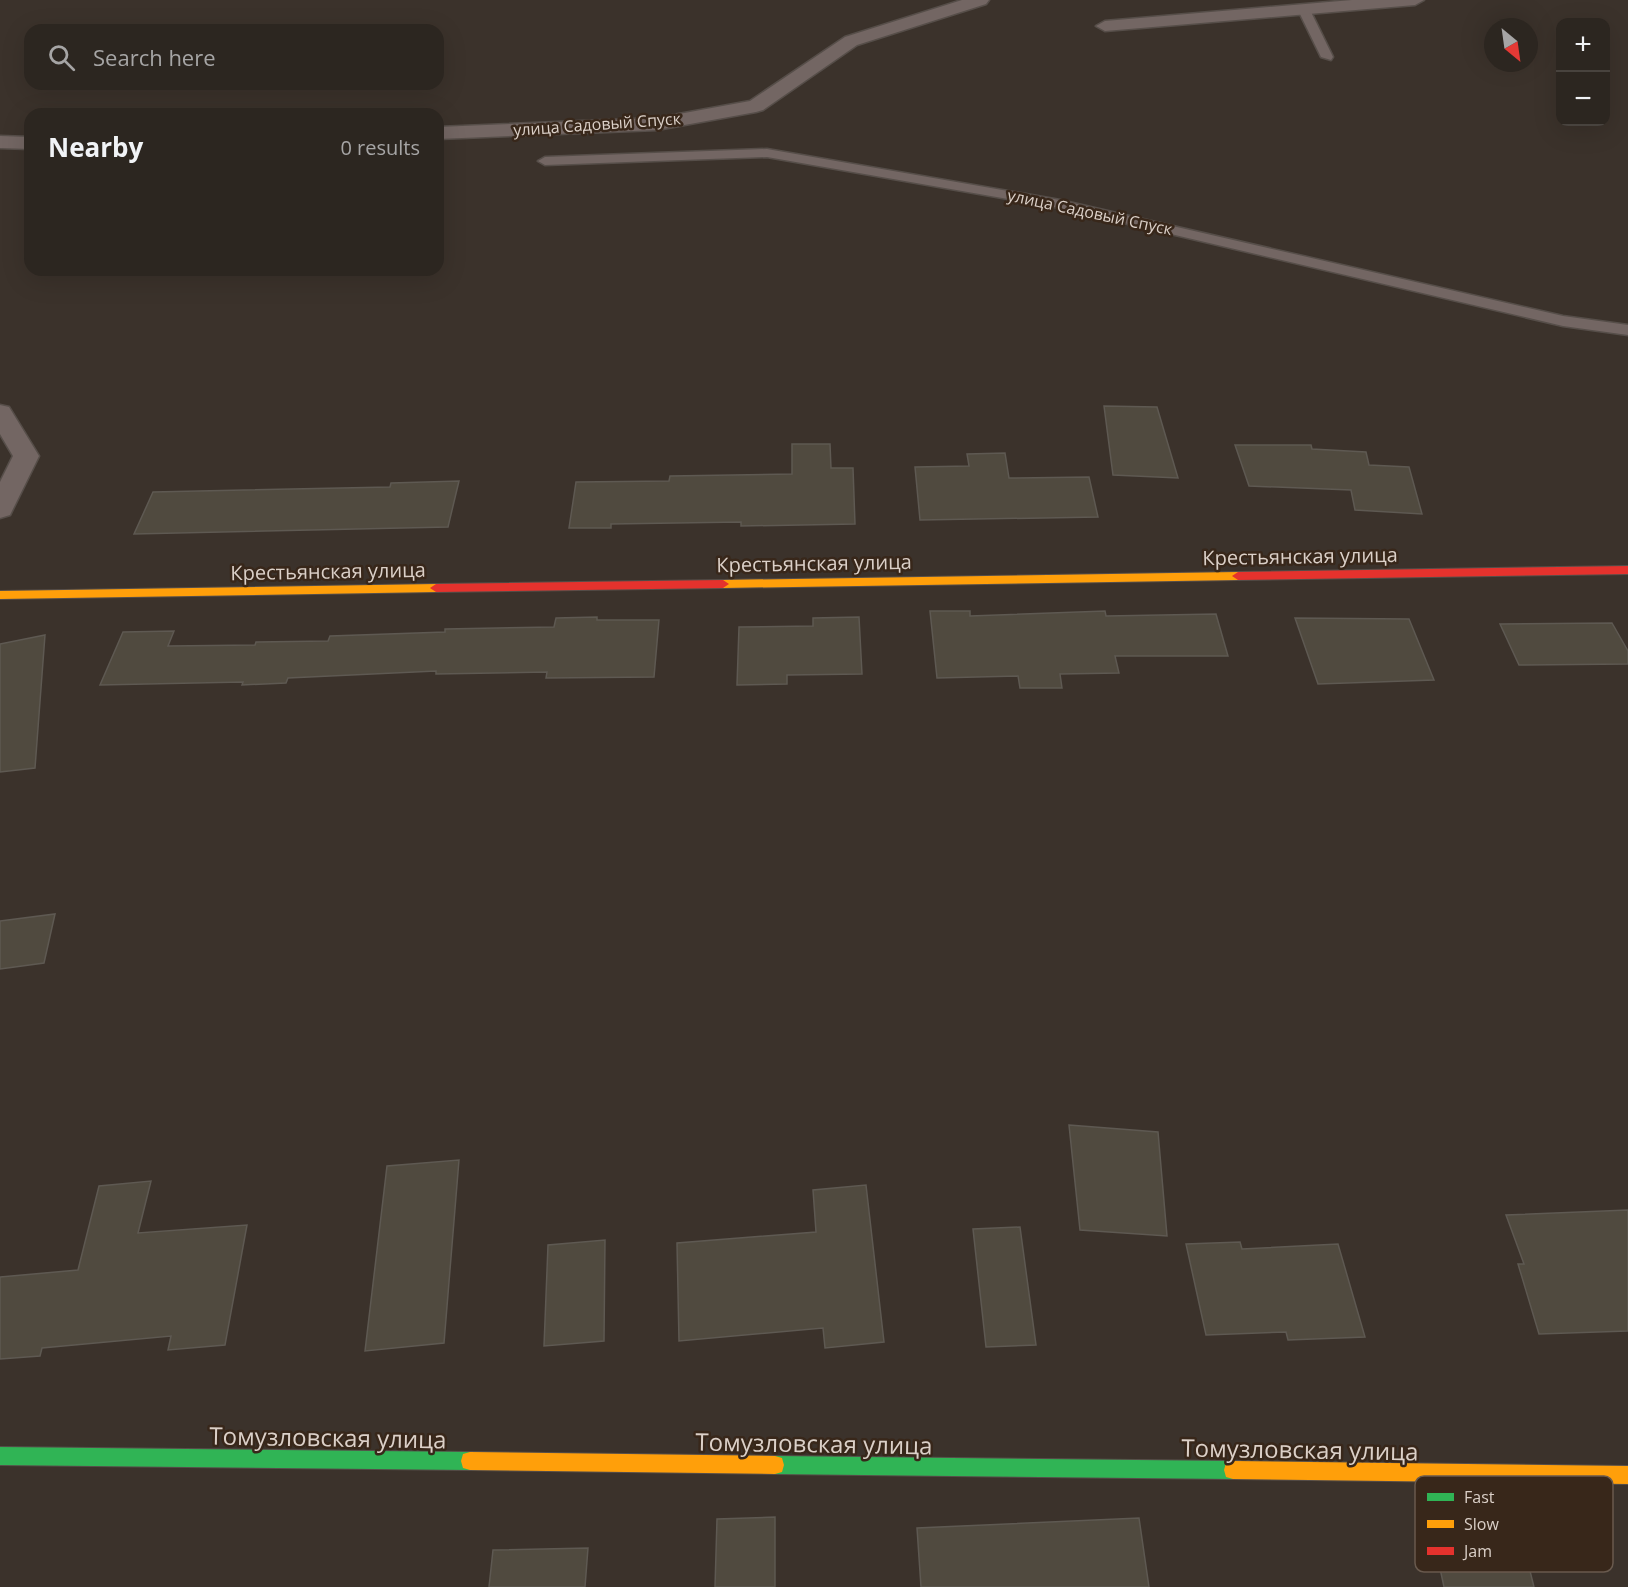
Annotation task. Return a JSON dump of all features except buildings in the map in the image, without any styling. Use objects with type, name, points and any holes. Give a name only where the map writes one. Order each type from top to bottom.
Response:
[{"type":"street","name":"улица Садовый Спуск","points":[[444,133],[657,124],[756,106],[851,41],[980,0]]},
{"type":"street","points":[[1105,26],[1305,12],[1415,0]]},
{"type":"street","points":[[0,142],[24,143]]},
{"type":"street","points":[[0,413],[26,456],[0,509]]},
{"type":"street","name":"Крестьянская улица","points":[[0,596],[1628,570]]},
{"type":"street","name":"Томузловская улица","points":[[0,1456],[1628,1475]]},
{"type":"lane","points":[[1305,12],[1327,57]]},
{"type":"lane","name":"улица Садовый Спуск","points":[[545,161],[767,153],[1060,204],[1563,321],[1628,330]]},
{"type":"traffic: fast","points":[[0,1456],[470,1461]]},
{"type":"traffic: fast","points":[[775,1465],[1233,1470]]},
{"type":"traffic: slow","points":[[723,584],[1238,576]]},
{"type":"traffic: slow","points":[[0,595],[436,588]]},
{"type":"traffic: slow","points":[[470,1461],[775,1465]]},
{"type":"traffic: slow","points":[[1233,1470],[1628,1475]]},
{"type":"traffic: jam","points":[[1238,576],[1628,570]]},
{"type":"traffic: jam","points":[[436,588],[723,584]]}]
